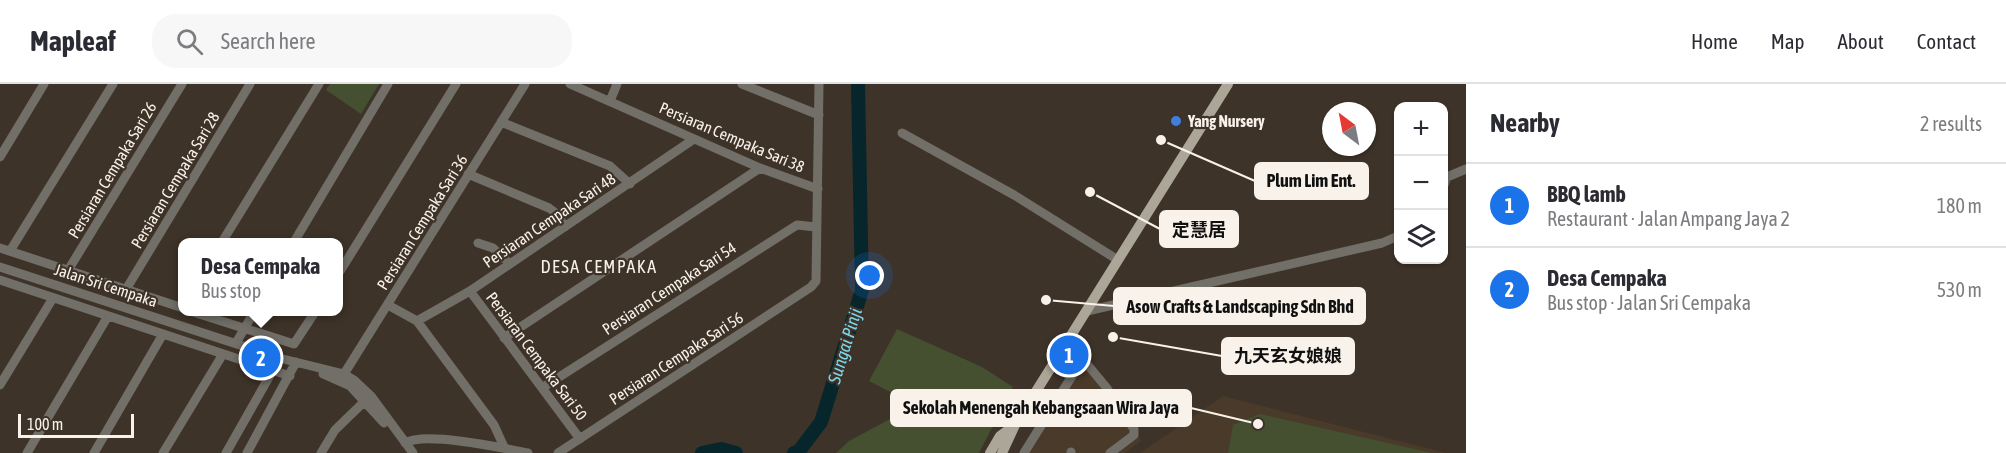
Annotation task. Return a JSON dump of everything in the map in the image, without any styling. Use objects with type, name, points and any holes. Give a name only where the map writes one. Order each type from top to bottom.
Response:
[{"type":"main road","points":[[1004,451],[1015,425],[1228,84]]},
{"type":"main road","points":[[990,453],[1000,436],[1015,425]]},
{"type":"street","points":[[0,157],[44,84]]},
{"type":"street","points":[[10,252],[113,84]]},
{"type":"street","name":"Persiaran Cempaka Sari 26","points":[[67,272],[182,84]]},
{"type":"street","name":"Persiaran Cempaka Sari 28","points":[[125,291],[250,84]]},
{"type":"street","points":[[225,238],[319,84]]},
{"type":"street","points":[[297,238],[388,84]]},
{"type":"street","points":[[343,267],[456,84]]},
{"type":"street","name":"Persiaran Cempaka Sari 36","points":[[344,375],[525,84]]},
{"type":"street","name":"Persiaran Cempaka Sari 38","points":[[570,84],[760,168],[818,189]]},
{"type":"street","points":[[610,101],[616,84]]},
{"type":"street","points":[[742,84],[819,115]]},
{"type":"street","points":[[816,226],[819,84]]},
{"type":"street","points":[[501,122],[610,166],[630,184]]},
{"type":"street","points":[[902,133],[1014,195],[1118,260]]},
{"type":"street","name":"Persiaran Cempaka Sari 48","points":[[417,321],[470,291],[694,139]]},
{"type":"street","points":[[504,338],[760,168]]},
{"type":"street","points":[[1448,177],[1466,169]]},
{"type":"street","points":[[468,174],[549,208],[557,214],[565,227]]},
{"type":"street","name":"Persiaran Cempaka Sari 54","points":[[542,387],[797,225],[816,226]]},
{"type":"street","name":"Persiaran Cempaka Sari 56","points":[[558,453],[811,287],[816,281],[816,226]]},
{"type":"street","points":[[1087,311],[1382,243],[1394,238]]},
{"type":"street","points":[[478,243],[493,248],[510,264]]},
{"type":"street","points":[[0,248],[67,272],[178,307]]},
{"type":"street","name":"Jalan Sri Cempaka","points":[[0,267],[296,362],[344,375],[354,380],[365,398]]},
{"type":"street","points":[[0,280],[290,376]]},
{"type":"street","name":"Persiaran Cempaka Sari 50","points":[[470,291],[580,439]]},
{"type":"street","points":[[0,385],[53,298]]},
{"type":"street","points":[[388,305],[417,321],[494,425],[505,449]]},
{"type":"street","points":[[27,453],[108,316]]},
{"type":"street","points":[[206,316],[292,344],[296,343],[313,316]]},
{"type":"street","points":[[236,343],[252,316]]},
{"type":"street","points":[[94,453],[163,334]]},
{"type":"street","points":[[1067,340],[1106,387],[1134,429],[1134,435],[1110,453]]},
{"type":"street","points":[[163,453],[223,354]]},
{"type":"street","points":[[1024,453],[1082,360]]},
{"type":"street","points":[[246,453],[296,362]]},
{"type":"street","name":"Jalan Sri Cempaka","points":[[306,365],[350,386],[365,398],[413,453]]},
{"type":"street","points":[[226,453],[273,370]]},
{"type":"street","points":[[330,377],[344,375]]},
{"type":"street","points":[[321,453],[335,429],[365,398]]},
{"type":"street","points":[[405,443],[411,440],[440,439],[528,453]]},
{"type":"shaded area","points":[[1082,355],[1141,441],[1125,453],[1026,453]]},
{"type":"shaded area","points":[[1223,396],[1446,453],[1140,453]]},
{"type":"green space","points":[[330,84],[379,84],[361,114],[326,90]]},
{"type":"green space","points":[[897,329],[982,367],[1013,387],[979,453],[836,453],[849,441],[905,411],[908,401],[869,381]]},
{"type":"green space","points":[[1260,414],[1432,453],[1228,453],[1233,425]]},
{"type":"waterway","name":"Sungai Pinji","points":[[794,453],[799,451],[821,422],[862,290],[858,84]]},
{"type":"waterway","name":"Sungai Pinji","points":[[721,449],[724,453]]},
{"type":"waterway","name":"Sungai Pinji","points":[[702,453],[721,449],[736,453]]},
{"type":"place","name":"Yang Nursery","points":[[1176,121]]},
{"type":"place","name":"Plum Lim Ent.","points":[[1161,140]]},
{"type":"place","name":"定慧居","points":[[1090,192]]},
{"type":"place","name":"Asow Crafts & Landscaping Sdn Bhd","points":[[1046,300]]},
{"type":"place","name":"九天玄女娘娘","points":[[1113,337]]},
{"type":"place","name":"BBQ lamb","points":[[1069,355]]},
{"type":"place","name":"Desa Cempaka","points":[[261,358]]},
{"type":"place","name":"Sekolah Menengah Kebangsaan Wira Jaya","points":[[1258,424]]},
{"type":"district","name":"DESA CEMPAKA","points":[[599,267]]}]
